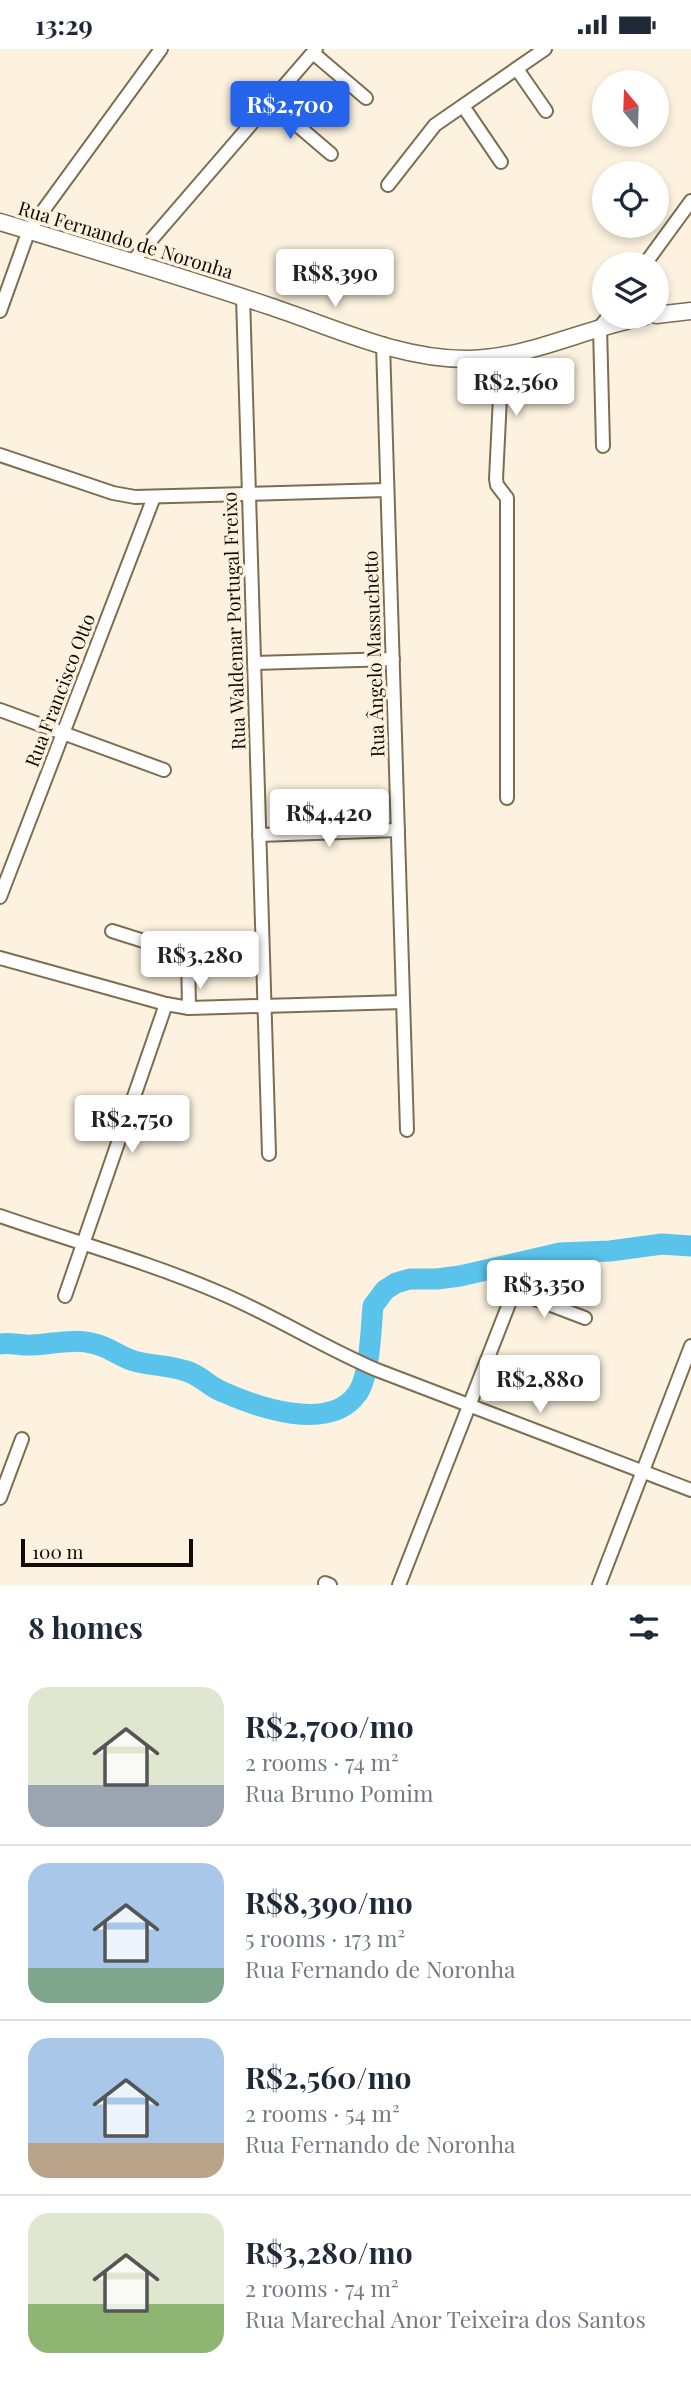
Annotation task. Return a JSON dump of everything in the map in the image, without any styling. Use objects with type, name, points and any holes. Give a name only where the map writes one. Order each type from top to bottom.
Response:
[{"type":"main road","name":"Rua Fernando de Noronha","points":[[0,222],[243,297],[383,344],[447,358],[502,356],[592,326]]},
{"type":"main road","points":[[669,314],[691,311]]},
{"type":"street","points":[[0,311],[29,230],[161,49]]},
{"type":"street","points":[[388,185],[435,125],[545,49]]},
{"type":"street","points":[[132,262],[314,51],[366,98]]},
{"type":"street","points":[[517,69],[546,111]]},
{"type":"street","points":[[270,102],[331,154]]},
{"type":"street","points":[[463,106],[501,162]]},
{"type":"street","points":[[654,252],[691,201]]},
{"type":"street","name":"Rua Waldemar Portugal Freixo","points":[[243,297],[269,1154]]},
{"type":"street","points":[[603,446],[604,329]]},
{"type":"street","name":"Rua Ângelo Massuchetto","points":[[383,344],[407,1130]]},
{"type":"street","points":[[502,356],[496,479],[497,485],[507,498],[507,798]]},
{"type":"street","points":[[0,455],[135,498],[387,490]]},
{"type":"street","name":"Rua Francisco Otto","points":[[0,897],[154,497]]},
{"type":"street","points":[[254,663],[393,659]]},
{"type":"street","points":[[0,710],[164,770]]},
{"type":"street","points":[[259,835],[398,830]]},
{"type":"street","points":[[112,931],[188,955],[189,1008]]},
{"type":"street","points":[[0,958],[189,1008],[403,1002]]},
{"type":"street","points":[[65,1296],[166,1004]]},
{"type":"street","points":[[0,1216],[215,1290],[377,1370],[691,1490]]},
{"type":"street","points":[[399,1585],[514,1291],[585,1318]]},
{"type":"street","points":[[599,1585],[691,1346]]},
{"type":"street","points":[[0,1498],[22,1439]]},
{"type":"waterway","points":[[0,1344],[87,1342],[105,1347],[134,1361],[191,1373],[218,1390],[273,1410],[311,1414],[329,1412],[345,1406],[357,1394],[365,1376],[373,1306],[385,1290],[396,1283],[410,1279],[460,1276],[560,1253],[610,1251],[662,1244],[691,1246]]}]
